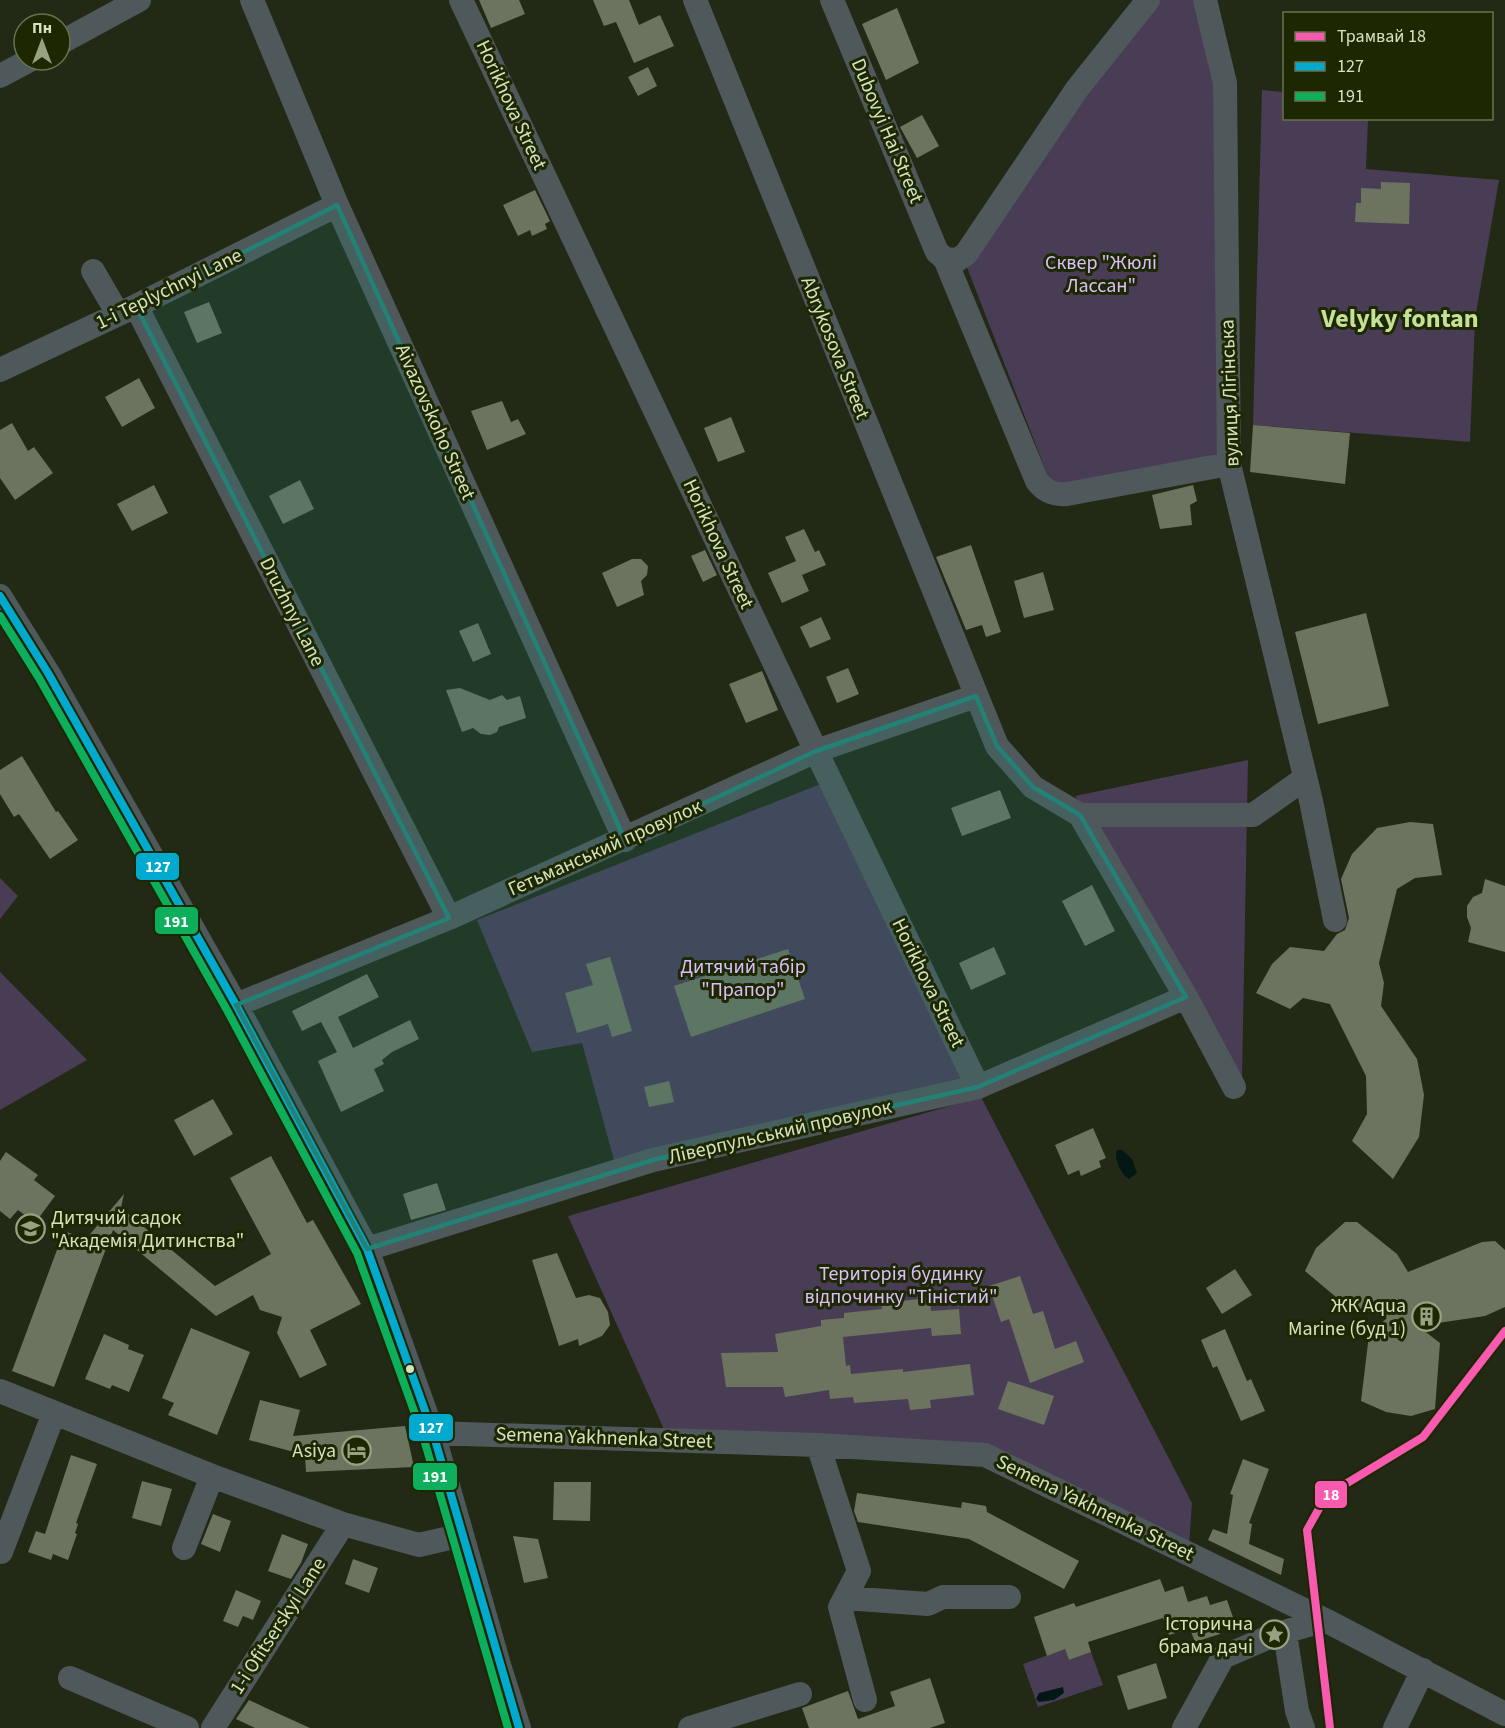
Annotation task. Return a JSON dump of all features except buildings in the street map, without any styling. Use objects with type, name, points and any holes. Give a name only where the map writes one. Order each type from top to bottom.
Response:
[{"type":"street","points":[[72,36],[139,0]]},
{"type":"street","name":"Aivazovskoho Street","points":[[252,0],[337,205],[625,840]]},
{"type":"street","name":"Horikhova Street","points":[[462,0],[816,752],[978,1087]]},
{"type":"street","name":"Abrykosova Street","points":[[694,0],[997,746],[1033,787],[1080,814]]},
{"type":"street","name":"Dubovyi Hai Street","points":[[832,0],[937,252],[945,259],[1037,481],[1042,488],[1058,495],[1067,494],[1229,464]]},
{"type":"street","points":[[945,259],[957,260],[966,254],[1077,89],[1148,0]]},
{"type":"street","name":"вулиця Лігінська","points":[[1204,0],[1225,83],[1229,464],[1335,920]]},
{"type":"street","name":"1-i Teplychnyi Lane","points":[[0,370],[127,310],[337,205]]},
{"type":"street","name":"Druzhnyi Lane","points":[[93,271],[127,310],[449,918]]},
{"type":"street","points":[[0,596],[48,673],[236,1005],[367,1249],[433,1433],[519,1728]]},
{"type":"street","name":"Гетьманський провулок","points":[[236,1005],[449,918],[816,752],[976,696]]},
{"type":"street","points":[[1080,814],[1254,814],[1304,779]]},
{"type":"street","points":[[1080,814],[1186,997],[1234,1087]]},
{"type":"street","name":"Ліверпульський провулок","points":[[367,1249],[653,1160],[978,1087],[1186,997]]},
{"type":"street","points":[[0,1391],[212,1476],[343,1524],[418,1545],[462,1535]]},
{"type":"street","points":[[2,1552],[54,1413]]},
{"type":"street","name":"Semena Yakhnenka Street","points":[[433,1433],[818,1445],[985,1455],[1325,1620],[1505,1714]]},
{"type":"street","points":[[818,1445],[859,1571],[840,1607],[865,1700]]},
{"type":"street","points":[[184,1548],[212,1476]]},
{"type":"street","name":"1-i Ofitserskyi Lane","points":[[213,1728],[343,1524]]},
{"type":"street","points":[[845,1598],[928,1604],[943,1597],[1009,1596]]},
{"type":"street","points":[[1184,1728],[1223,1657],[1325,1620]]},
{"type":"street","points":[[1286,1633],[1297,1711],[1303,1728]]},
{"type":"street","points":[[1395,1728],[1423,1670]]},
{"type":"street","points":[[70,1678],[187,1728]]},
{"type":"street","points":[[690,1728],[800,1694]]},
{"type":"highlighted area","points":[[337,205],[625,840],[816,751],[976,696],[997,746],[1033,787],[1080,815],[1186,997],[978,1087],[653,1160],[367,1249],[236,1005],[449,918],[136,306]]},
{"type":"green space","name":"Сквер \"Жюлі Лассан\"","points":[[1149,0],[1200,0],[1221,84],[1224,455],[1056,497],[963,257]]},
{"type":"green space","points":[[1262,90],[1283,92],[1283,120],[1368,120],[1366,169],[1499,180],[1475,319],[1470,442],[1253,425]]},
{"type":"green space","points":[[1248,760],[1242,1078],[1075,796]]},
{"type":"green space","name":"Дитячий табір \"Прапор\"","points":[[823,783],[968,1082],[615,1164],[582,1043],[532,1052],[477,920]]},
{"type":"green space","points":[[0,878],[18,896],[0,919]]},
{"type":"green space","points":[[0,972],[87,1060],[0,1110]]},
{"type":"green space","name":"Територія будинку відпочинку \"Тіністий\"","points":[[981,1097],[1192,1503],[1189,1546],[987,1447],[667,1436],[568,1216]]},
{"type":"green space","points":[[1065,1649],[1069,1660],[1091,1652],[1103,1685],[1038,1707],[1023,1664]]},
{"type":"water","points":[[1117,1150],[1122,1150],[1132,1159],[1137,1173],[1129,1179],[1119,1166],[1116,1157]]},
{"type":"water","points":[[1063,1687],[1064,1693],[1054,1700],[1039,1702],[1036,1699],[1039,1693]]},
{"type":"tram line","name":"18","points":[[1330,1728],[1307,1530],[1321,1505],[1334,1491],[1423,1437],[1505,1331]]},
{"type":"transit line","name":"127","points":[[0,596],[48,673],[236,1005],[367,1249],[433,1433],[519,1728]]},
{"type":"transit line","name":"191","points":[[0,616],[39,678],[227,1010],[357,1253],[423,1436],[508,1728]]},
{"type":"place","name":"Дитячий садок \"Академія Дитинства\"","points":[[30,1229]]},
{"type":"place","name":"ЖК Aqua Marine (буд 1)","points":[[1427,1317]]},
{"type":"place","name":"Asiya","points":[[357,1451]]},
{"type":"place","name":"Історична брама дачі","points":[[1274,1635]]},
{"type":"district","name":"Velyky fontan","points":[[1400,318]]}]
